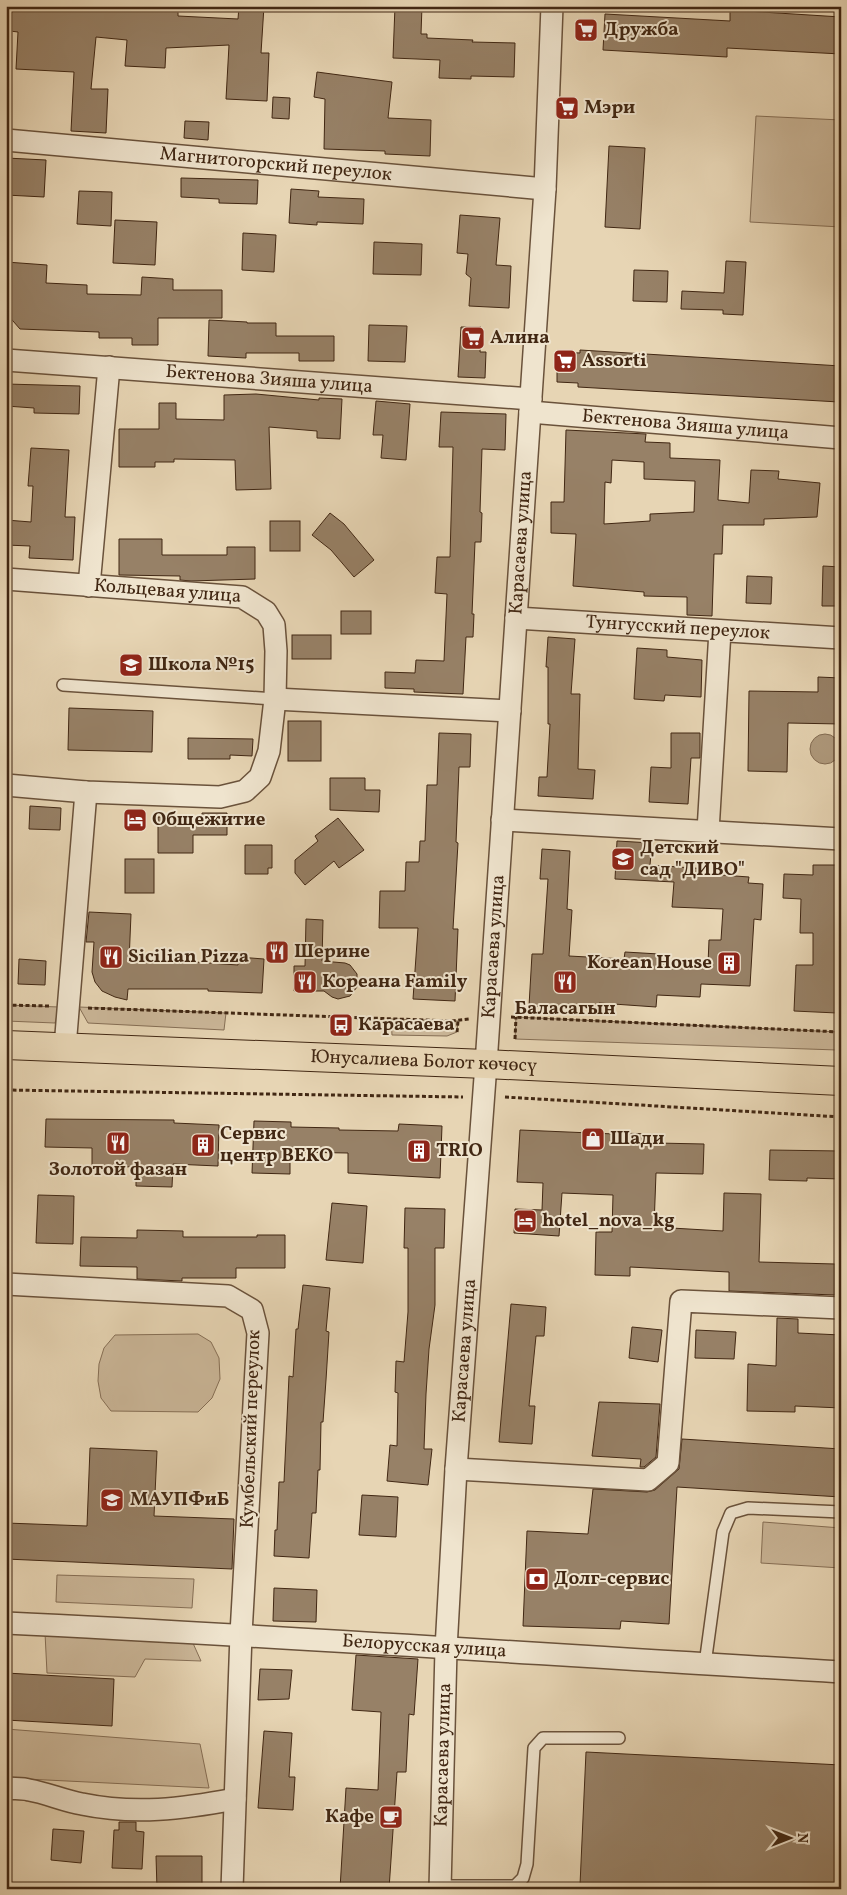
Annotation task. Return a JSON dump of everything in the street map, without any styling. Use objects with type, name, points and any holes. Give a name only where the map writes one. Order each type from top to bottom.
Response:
[{"type":"main road","name":"Юнусалиева Болот көчөсү","points":[[6,1045],[486,1064],[841,1081]]},
{"type":"street","name":"Карасаева улица","points":[[440,1887],[446,1649],[456,1470],[486,1064],[545,189],[552,6]]},
{"type":"street","name":"Магнитогорский переулок","points":[[6,140],[545,189]]},
{"type":"street","name":"Бектенова Зияша улица","points":[[6,360],[109,367],[530,405],[841,438]]},
{"type":"street","points":[[89,586],[109,367]]},
{"type":"street","name":"Кольцевая улица","points":[[6,579],[242,597],[266,612],[274,625],[276,651],[269,751],[260,777],[245,791],[220,796],[86,792],[6,784]]},
{"type":"street","name":"Тунгусский переулок","points":[[516,618],[841,638]]},
{"type":"street","points":[[708,831],[720,631]]},
{"type":"street","points":[[274,699],[510,711]]},
{"type":"street","points":[[65,1047],[86,792]]},
{"type":"street","points":[[502,820],[841,838]]},
{"type":"street","name":"Кумбельский переулок","points":[[6,1284],[228,1296],[252,1310],[258,1333],[241,1634],[232,1889]]},
{"type":"street","points":[[456,1470],[648,1480],[668,1463],[681,1301],[841,1308]]},
{"type":"street","name":"Белорусская улица","points":[[6,1623],[241,1634],[446,1649],[841,1672]]},
{"type":"street","points":[[6,1788],[28,1790],[81,1804],[119,1809],[159,1811],[191,1808],[235,1799]]},
{"type":"lane","points":[[62,685],[274,699]]},
{"type":"lane","points":[[705,1664],[723,1532],[731,1513],[748,1508],[841,1512]]},
{"type":"lane","points":[[440,1887],[515,1886],[523,1878],[527,1864],[534,1748],[543,1738],[619,1738]]},
{"type":"path","points":[[6,1004],[472,1019]]},
{"type":"path","points":[[511,1017],[841,1032]]},
{"type":"path","points":[[515,1039],[516,1017]]},
{"type":"path","points":[[457,1032],[458,1020]]},
{"type":"path","points":[[456,1089],[456,1097]]},
{"type":"path","points":[[6,1090],[468,1097]]},
{"type":"path","points":[[505,1097],[841,1117]]},
{"type":"shaded area","points":[[756,116],[841,120],[841,227],[750,222]]},
{"type":"shaded area","points":[[825,734],[836,738],[840,749],[836,760],[825,764],[814,760],[810,749],[814,738]]},
{"type":"shaded area","points":[[6,1005],[59,1007],[55,1023],[6,1021]]},
{"type":"shaded area","points":[[79,1007],[226,1013],[224,1030],[88,1023]]},
{"type":"shaded area","points":[[516,1017],[839,1032],[837,1050],[515,1039]]},
{"type":"shaded area","points":[[391,1019],[458,1021],[457,1032],[447,1036],[392,1035]]},
{"type":"shaded area","points":[[198,1334],[211,1342],[219,1358],[220,1379],[212,1398],[198,1412],[111,1411],[101,1398],[98,1381],[99,1364],[104,1348],[115,1335]]},
{"type":"shaded area","points":[[763,1522],[841,1528],[841,1568],[761,1563]]},
{"type":"shaded area","points":[[57,1575],[194,1579],[192,1608],[56,1602]]},
{"type":"shaded area","points":[[45,1633],[192,1641],[201,1661],[145,1659],[135,1677],[47,1673]]},
{"type":"shaded area","points":[[6,1729],[200,1744],[209,1788],[6,1778]]},
{"type":"building","points":[[11,6],[178,6],[178,16],[238,19],[239,6],[264,6],[261,53],[269,53],[267,101],[226,99],[229,45],[166,48],[165,68],[125,66],[127,40],[96,37],[91,89],[108,89],[106,133],[71,131],[74,72],[16,69],[18,32],[10,31]]},
{"type":"building","points":[[395,6],[422,6],[421,34],[427,34],[427,38],[515,43],[514,77],[471,76],[471,79],[439,78],[440,60],[393,58]]},
{"type":"building","points":[[730,10],[841,17],[841,54],[727,48],[727,57],[603,50],[605,14],[730,21]]},
{"type":"building","points":[[317,72],[392,82],[388,118],[431,120],[430,156],[385,154],[385,151],[324,149],[325,99],[314,97]]},
{"type":"building","points":[[273,97],[290,98],[289,119],[272,118]]},
{"type":"building","points":[[185,121],[209,122],[208,140],[184,138]]},
{"type":"building","points":[[609,146],[645,148],[640,229],[605,227]]},
{"type":"building","points":[[6,158],[46,160],[44,197],[6,195]]},
{"type":"building","points":[[181,178],[258,180],[257,204],[219,203],[219,199],[181,197]]},
{"type":"building","points":[[291,189],[319,191],[318,197],[364,199],[363,224],[317,222],[317,225],[289,223]]},
{"type":"building","points":[[79,191],[112,192],[111,226],[77,224]]},
{"type":"building","points":[[460,215],[500,218],[496,265],[511,266],[509,308],[469,306],[471,278],[466,274],[468,254],[457,253]]},
{"type":"building","points":[[115,220],[157,222],[155,265],[113,263]]},
{"type":"building","points":[[243,233],[276,235],[274,272],[242,270]]},
{"type":"building","points":[[374,242],[422,244],[421,275],[373,274]]},
{"type":"building","points":[[726,261],[746,262],[743,315],[723,314],[723,310],[681,309],[682,291],[724,293]]},
{"type":"building","points":[[6,262],[47,265],[46,283],[87,285],[87,294],[141,295],[142,277],[173,279],[173,290],[222,290],[222,318],[158,318],[158,345],[132,345],[132,338],[99,338],[99,332],[20,329],[6,313]]},
{"type":"building","points":[[634,270],[668,271],[667,302],[633,301]]},
{"type":"building","points":[[209,320],[276,323],[276,336],[334,336],[334,361],[299,361],[299,353],[246,353],[246,358],[208,356]]},
{"type":"building","points":[[369,325],[407,326],[405,362],[368,361]]},
{"type":"building","points":[[461,327],[481,327],[480,352],[486,352],[485,378],[458,377]]},
{"type":"building","points":[[580,350],[841,366],[839,402],[578,387],[578,383],[557,382],[557,352],[580,353]]},
{"type":"building","points":[[6,384],[80,386],[79,414],[34,413],[34,408],[6,406]]},
{"type":"building","points":[[256,394],[319,400],[319,398],[342,399],[340,439],[317,438],[317,431],[269,427],[271,489],[236,490],[235,460],[174,459],[174,462],[155,462],[155,467],[119,467],[119,429],[159,429],[159,403],[176,403],[176,419],[224,420],[224,395]]},
{"type":"building","points":[[376,401],[410,404],[406,460],[381,458],[383,435],[373,435]]},
{"type":"building","points":[[441,412],[506,414],[505,450],[482,449],[481,542],[475,542],[473,637],[466,637],[463,694],[414,692],[414,689],[385,688],[385,672],[415,673],[416,660],[444,661],[447,594],[435,593],[437,557],[450,557],[453,447],[439,447]]},
{"type":"building","points":[[566,430],[646,434],[645,442],[670,443],[670,458],[720,460],[718,500],[749,503],[751,470],[779,471],[778,479],[820,483],[817,517],[764,519],[764,525],[723,525],[722,554],[714,554],[712,616],[687,615],[687,597],[644,596],[644,592],[573,586],[576,534],[551,533],[551,502],[564,502]],"holes":[[[612,460],[644,462],[644,479],[695,481],[694,512],[650,514],[650,521],[604,524],[605,482],[611,483]]]},
{"type":"building","points":[[31,448],[69,450],[65,517],[75,517],[73,560],[29,558],[30,546],[6,545],[6,520],[31,522],[33,486],[28,486]]},
{"type":"building","points":[[330,513],[344,524],[374,560],[354,577],[331,550],[312,535]]},
{"type":"building","points":[[270,521],[300,521],[300,551],[270,551]]},
{"type":"building","points":[[119,539],[162,539],[162,555],[227,555],[227,547],[255,547],[255,579],[191,581],[180,580],[180,576],[119,575]]},
{"type":"building","points":[[823,566],[841,567],[841,606],[822,606]]},
{"type":"building","points":[[747,576],[772,577],[771,604],[746,603]]},
{"type":"building","points":[[341,611],[371,611],[371,634],[341,634]]},
{"type":"building","points":[[292,635],[331,635],[331,659],[292,659]]},
{"type":"building","points":[[548,637],[575,639],[571,694],[580,694],[578,769],[595,770],[593,799],[538,796],[539,777],[547,777],[550,724],[548,724],[548,667],[546,667]]},
{"type":"building","points":[[637,648],[667,650],[667,657],[702,660],[701,697],[665,695],[664,701],[634,699]]},
{"type":"building","points":[[818,677],[841,678],[841,724],[788,723],[787,772],[748,771],[749,691],[818,692]]},
{"type":"building","points":[[69,708],[153,711],[152,752],[68,750]]},
{"type":"building","points":[[288,721],[321,721],[321,761],[288,761]]},
{"type":"building","points":[[439,733],[471,734],[470,767],[459,767],[456,842],[458,843],[453,929],[458,929],[455,1001],[413,999],[418,928],[379,928],[380,891],[405,891],[406,862],[419,862],[420,841],[425,841],[427,785],[437,785]]},
{"type":"building","points":[[671,733],[700,733],[700,758],[691,758],[688,804],[649,802],[651,767],[671,768]]},
{"type":"building","points":[[188,738],[253,739],[252,756],[230,755],[230,759],[188,759]]},
{"type":"building","points":[[330,778],[365,778],[365,790],[380,790],[379,812],[330,810]]},
{"type":"building","points":[[30,806],[61,808],[60,830],[29,829]]},
{"type":"building","points":[[202,813],[227,813],[227,835],[193,835],[193,853],[158,853],[158,817],[202,817]]},
{"type":"building","points":[[338,818],[364,850],[339,868],[334,861],[305,885],[295,873],[295,860],[318,841],[315,836]]},
{"type":"building","points":[[617,841],[652,843],[650,865],[708,869],[708,874],[749,877],[748,883],[763,884],[761,920],[754,919],[750,986],[701,984],[700,997],[657,995],[656,1007],[599,1003],[598,1010],[529,1006],[532,954],[543,954],[548,879],[540,879],[542,849],[570,851],[567,909],[572,910],[569,956],[624,959],[625,952],[659,954],[659,960],[708,964],[709,940],[721,940],[723,909],[672,907],[674,882],[615,879]]},
{"type":"building","points":[[245,845],[272,845],[272,868],[268,868],[268,874],[245,874]]},
{"type":"building","points":[[125,859],[154,859],[154,893],[125,893]]},
{"type":"building","points":[[813,865],[841,865],[837,1013],[794,1011],[796,965],[813,965],[813,933],[800,933],[801,899],[783,898],[784,874],[813,875]]},
{"type":"building","points":[[89,912],[131,914],[129,962],[195,962],[238,965],[238,957],[264,959],[262,993],[208,991],[208,989],[128,989],[127,1000],[102,991],[95,982],[92,972],[94,942],[86,942]]},
{"type":"building","points":[[306,919],[323,920],[322,961],[345,963],[350,965],[357,974],[357,987],[350,996],[338,999],[324,991],[294,991],[294,966],[305,966]]},
{"type":"building","points":[[19,959],[46,961],[45,985],[18,984]]},
{"type":"building","points":[[46,1119],[174,1120],[174,1123],[219,1125],[218,1166],[173,1164],[172,1187],[136,1186],[136,1167],[92,1166],[92,1148],[45,1147]]},
{"type":"building","points":[[254,1121],[291,1122],[291,1127],[339,1128],[339,1130],[398,1131],[399,1124],[442,1126],[440,1178],[348,1173],[348,1153],[290,1152],[290,1174],[252,1173]]},
{"type":"building","points":[[520,1130],[657,1134],[657,1143],[704,1144],[703,1174],[656,1173],[654,1227],[723,1231],[724,1193],[761,1194],[759,1262],[835,1264],[835,1295],[729,1291],[729,1272],[630,1267],[630,1276],[595,1275],[596,1232],[612,1232],[613,1195],[562,1193],[559,1236],[514,1233],[515,1209],[542,1210],[543,1183],[517,1182]]},
{"type":"building","points":[[770,1150],[841,1151],[841,1179],[807,1178],[807,1181],[769,1180]]},
{"type":"building","points":[[38,1195],[74,1196],[73,1244],[36,1243]]},
{"type":"building","points":[[332,1203],[367,1206],[363,1263],[326,1260]]},
{"type":"building","points":[[405,1208],[445,1209],[444,1248],[435,1248],[435,1305],[429,1349],[426,1394],[424,1449],[432,1449],[428,1485],[387,1481],[390,1445],[397,1446],[398,1393],[395,1392],[396,1361],[404,1362],[408,1312],[408,1248],[404,1248]]},
{"type":"building","points":[[137,1230],[183,1231],[183,1237],[285,1235],[285,1268],[236,1268],[236,1278],[182,1278],[182,1281],[137,1279],[137,1267],[80,1266],[81,1237],[137,1238]]},
{"type":"building","points":[[303,1285],[330,1288],[326,1331],[329,1332],[326,1380],[323,1422],[321,1422],[320,1470],[318,1470],[316,1513],[312,1513],[309,1558],[274,1556],[279,1482],[284,1482],[289,1376],[293,1377],[296,1329],[298,1329]]},
{"type":"building","points":[[511,1304],[546,1307],[544,1336],[536,1336],[529,1406],[535,1406],[532,1444],[499,1442]]},
{"type":"building","points":[[777,1318],[798,1319],[798,1333],[841,1335],[841,1408],[795,1406],[795,1412],[747,1411],[748,1364],[776,1366]]},
{"type":"building","points":[[632,1327],[662,1330],[658,1362],[629,1358]]},
{"type":"building","points":[[696,1330],[736,1332],[734,1359],[695,1358]]},
{"type":"building","points":[[599,1402],[660,1404],[656,1457],[644,1467],[640,1467],[641,1459],[592,1456]]},
{"type":"building","points":[[682,1439],[841,1449],[841,1497],[677,1487],[669,1624],[621,1621],[620,1629],[523,1626],[527,1531],[588,1534],[593,1489],[647,1492],[655,1490],[679,1469]]},
{"type":"building","name":"МАУПФиБ","points":[[90,1448],[157,1451],[154,1516],[234,1519],[232,1569],[6,1559],[6,1523],[87,1526]]},
{"type":"building","points":[[362,1495],[398,1497],[396,1537],[359,1535]]},
{"type":"building","points":[[274,1588],[317,1590],[316,1622],[273,1621]]},
{"type":"building","points":[[356,1655],[418,1659],[414,1715],[409,1714],[406,1772],[397,1772],[389,1889],[340,1889],[346,1788],[378,1790],[381,1712],[352,1710]]},
{"type":"building","points":[[260,1669],[292,1670],[289,1699],[258,1700]]},
{"type":"building","points":[[6,1673],[114,1679],[112,1726],[6,1720]]},
{"type":"building","points":[[264,1731],[292,1733],[289,1777],[295,1777],[293,1810],[258,1808]]},
{"type":"building","points":[[586,1752],[841,1765],[835,1889],[647,1889],[580,1885]]},
{"type":"building","points":[[119,1822],[136,1822],[136,1831],[144,1832],[142,1869],[112,1868],[114,1830],[119,1830]]},
{"type":"building","points":[[53,1829],[84,1831],[81,1863],[51,1860]]},
{"type":"building","points":[[156,1856],[202,1856],[202,1889],[157,1889]]},
{"type":"place","name":"Дружба","points":[[586,30]]},
{"type":"place","name":"Мэри","points":[[567,108]]},
{"type":"place","name":"Алина","points":[[473,338]]},
{"type":"place","name":"Assorti","points":[[565,361]]},
{"type":"place","name":"Школа №15","points":[[131,665]]},
{"type":"place","name":"Общежитие","points":[[135,820]]},
{"type":"place","name":"Детский сад \"ДИВО\"","points":[[623,859]]},
{"type":"place","name":"Шерине","points":[[277,952]]},
{"type":"place","name":"Sicilian Pizza","points":[[111,957]]},
{"type":"place","name":"Korean House","points":[[729,963]]},
{"type":"place","name":"Кореана Family","points":[[305,982]]},
{"type":"place","name":"Баласагын","points":[[565,982]]},
{"type":"place","name":"Карасаева","points":[[341,1025]]},
{"type":"place","name":"Шади","points":[[593,1139]]},
{"type":"place","name":"Золотой фазан","points":[[118,1143]]},
{"type":"place","name":"Сервис центр BEKO","points":[[203,1145]]},
{"type":"place","name":"TRIO","points":[[419,1151]]},
{"type":"place","name":"hotel_nova_kg","points":[[525,1221]]},
{"type":"place","name":"МАУПФиБ","points":[[112,1500]]},
{"type":"place","name":"Долг-сервис","points":[[537,1579]]},
{"type":"place","name":"Кафе","points":[[391,1817]]}]
